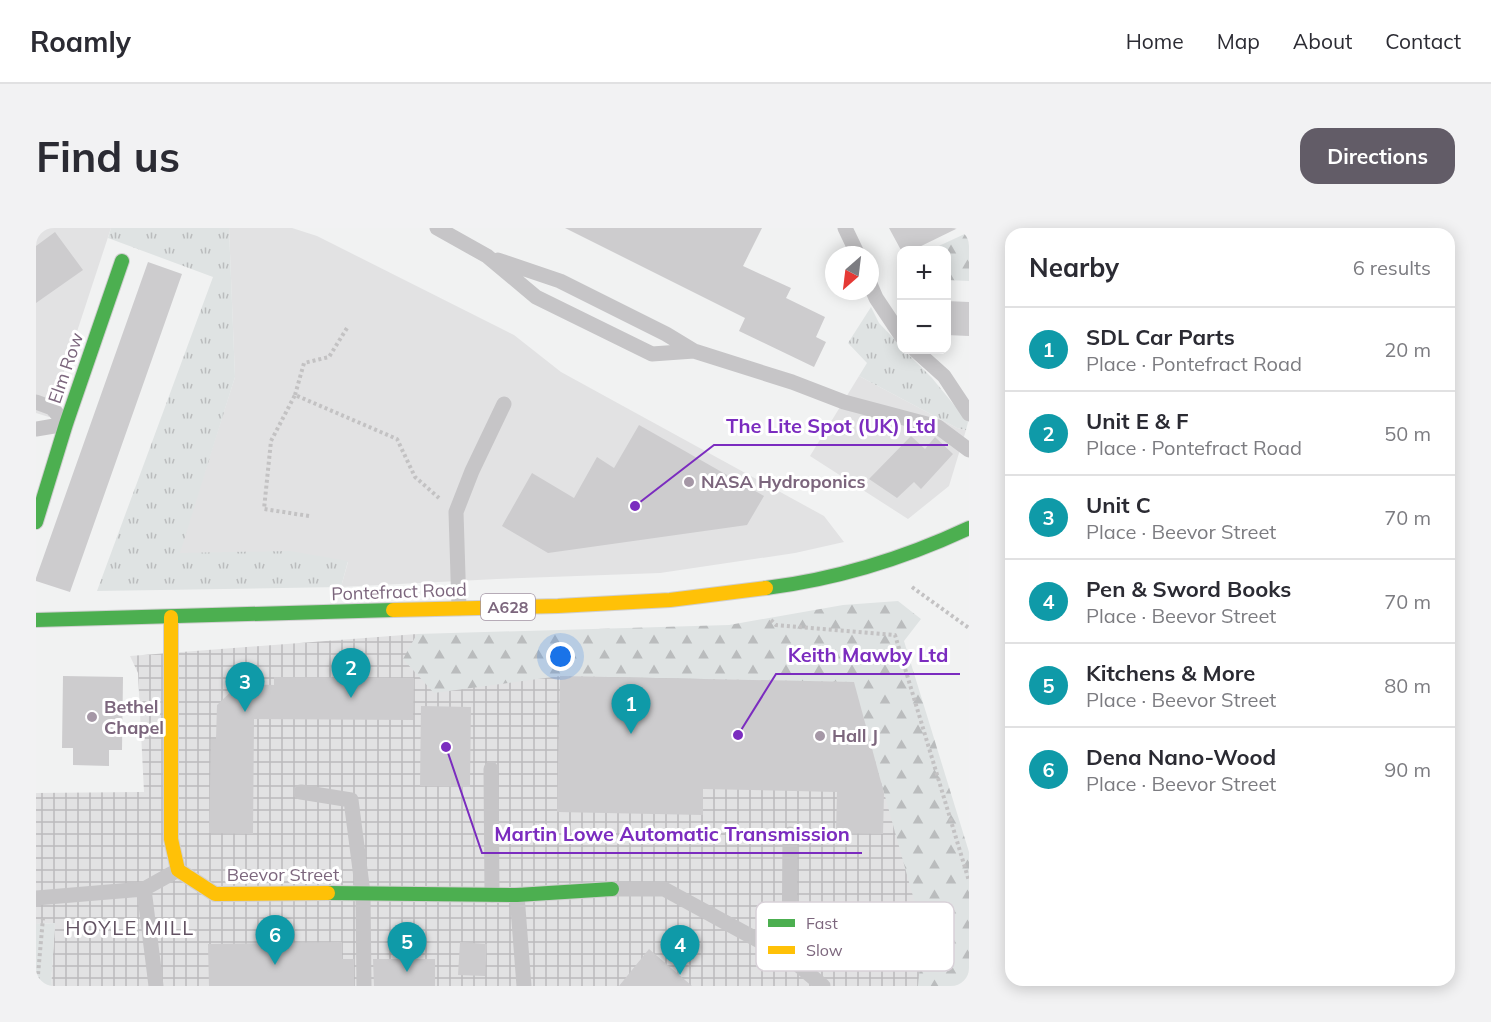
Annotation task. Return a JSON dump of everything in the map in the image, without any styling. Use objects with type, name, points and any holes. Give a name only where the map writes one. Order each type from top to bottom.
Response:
[{"type":"main road","name":"Elm Row","points":[[36,522],[66,424],[122,261]]},
{"type":"main road","name":"Pontefract Road","points":[[36,620],[558,606],[670,600],[784,586],[884,563],[933,545],[969,528]]},
{"type":"main road","points":[[171,617],[171,839],[178,870]]},
{"type":"main road","name":"Beevor Street","points":[[178,870],[215,894],[518,895],[612,889]]},
{"type":"lane","points":[[436,228],[487,256],[560,281],[666,334],[694,351],[792,382],[844,402],[938,427],[969,450]]},
{"type":"lane","points":[[845,228],[854,246]]},
{"type":"lane","points":[[487,256],[536,297],[652,354],[694,351]]},
{"type":"lane","points":[[877,300],[897,330]]},
{"type":"lane","points":[[919,354],[944,376],[969,414]]},
{"type":"lane","points":[[36,402],[52,408],[66,424]]},
{"type":"lane","points":[[459,608],[456,512],[472,471],[504,404]]},
{"type":"lane","points":[[36,429],[66,424]]},
{"type":"lane","points":[[491,769],[492,895]]},
{"type":"lane","points":[[301,792],[351,800],[363,893],[364,986]]},
{"type":"lane","points":[[789,902],[790,834]]},
{"type":"lane","points":[[41,898],[144,889],[178,870]]},
{"type":"lane","points":[[144,889],[156,986]]},
{"type":"lane","points":[[612,889],[664,889],[756,939]]},
{"type":"lane","points":[[518,895],[524,986]]},
{"type":"lane","points":[[805,971],[823,986]]},
{"type":"path","points":[[309,516],[264,509],[271,441],[295,394],[304,363],[329,357],[347,328]]},
{"type":"path","points":[[295,394],[397,439],[415,477],[456,512]]},
{"type":"path","points":[[884,563],[920,595],[969,628]]},
{"type":"path","points":[[743,591],[776,625],[895,635],[969,881]]},
{"type":"path","points":[[37,986],[41,898]]},
{"type":"shaded area","points":[[36,228],[111,228],[49,417],[36,413]]},
{"type":"shaded area","points":[[229,228],[292,228],[317,236],[514,335],[561,372],[824,516],[844,542],[795,553],[660,573],[341,587],[348,562],[179,553],[235,377]]},
{"type":"shaded area","points":[[859,376],[957,428],[966,430],[949,486],[908,519],[810,456]]},
{"type":"shaded area","points":[[417,634],[851,639],[924,902],[756,902],[756,971],[943,971],[947,986],[51,986],[55,923],[36,924],[36,793],[144,792],[138,673],[130,656]]},
{"type":"green space","points":[[111,228],[229,228],[235,377],[180,553],[290,551],[348,561],[341,587],[97,591],[213,277],[108,238]]},
{"type":"green space","points":[[969,232],[969,281],[951,280],[951,246],[939,246]]},
{"type":"green space","points":[[871,307],[879,323],[897,342],[897,354],[908,354],[932,378],[968,422],[966,430],[957,428],[859,376],[867,363],[848,343]]},
{"type":"green space","points":[[898,601],[921,619],[904,641],[969,852],[969,986],[918,986],[919,971],[954,971],[954,902],[915,902],[853,682],[560,676],[434,693],[403,659],[417,634],[729,625],[843,605]]},
{"type":"green space","points":[[55,923],[51,986],[36,986],[36,924]]},
{"type":"building","points":[[565,228],[762,228],[743,266],[791,288],[786,298],[825,317],[816,337],[826,342],[814,367],[739,331],[745,318]]},
{"type":"building","points":[[889,228],[958,228],[921,246],[899,246]]},
{"type":"building","points":[[55,232],[83,270],[36,303],[36,246]]},
{"type":"building","points":[[148,262],[182,274],[70,592],[36,581],[36,578]]},
{"type":"building","points":[[951,301],[969,302],[969,336],[951,335]]},
{"type":"building","points":[[639,425],[764,496],[747,525],[548,553],[502,526],[532,473],[574,498],[597,457],[614,468]]},
{"type":"building","points":[[911,436],[925,449],[935,437],[953,454],[921,489],[914,482],[897,498],[869,479]]},
{"type":"building","name":"Bethel Chapel","points":[[63,676],[123,677],[122,750],[109,750],[109,766],[73,765],[73,748],[62,748]]},
{"type":"building","points":[[560,676],[854,682],[884,793],[883,834],[836,833],[837,792],[703,789],[703,815],[557,812]]},
{"type":"building","points":[[274,677],[414,678],[413,720],[254,719],[253,834],[209,833],[211,739],[216,739],[217,705],[239,684],[274,685]]},
{"type":"building","points":[[421,706],[471,707],[470,787],[420,786]]},
{"type":"building","points":[[342,942],[342,959],[354,959],[354,986],[209,986],[208,944]]},
{"type":"building","points":[[460,942],[487,944],[485,976],[458,975]]},
{"type":"building","points":[[649,949],[692,986],[619,986]]},
{"type":"building","points":[[373,959],[435,959],[435,986],[374,986]]},
{"type":"traffic: fast","points":[[36,522],[66,424],[122,261]]},
{"type":"traffic: fast","points":[[766,588],[819,579],[870,566],[920,549],[969,528]]},
{"type":"traffic: fast","points":[[36,620],[393,610]]},
{"type":"traffic: fast","points":[[328,893],[517,895],[612,889]]},
{"type":"traffic: slow","points":[[393,610],[558,606],[670,600],[766,588]]},
{"type":"traffic: slow","points":[[171,617],[171,839],[178,870],[215,894],[328,893]]},
{"type":"place","name":"NASA Hydroponics","points":[[689,482]]},
{"type":"place","name":"The Lite Spot (UK) Ltd","points":[[635,506]]},
{"type":"place","name":"Unit E & F","points":[[351,698]]},
{"type":"place","name":"Unit C","points":[[245,712]]},
{"type":"place","name":"Bethel Chapel","points":[[92,717]]},
{"type":"place","name":"SDL Car Parts","points":[[631,734]]},
{"type":"place","name":"Keith Mawby Ltd","points":[[738,735]]},
{"type":"place","name":"Hall J","points":[[820,736]]},
{"type":"place","name":"Martin Lowe Automatic Transmission","points":[[446,747]]},
{"type":"place","name":"Dena Nano-Wood","points":[[275,965]]},
{"type":"place","name":"Kitchens & More","points":[[407,972]]},
{"type":"place","name":"Pen & Sword Books","points":[[680,975]]},
{"type":"district","name":"HOYLE MILL","points":[[130,928]]}]
